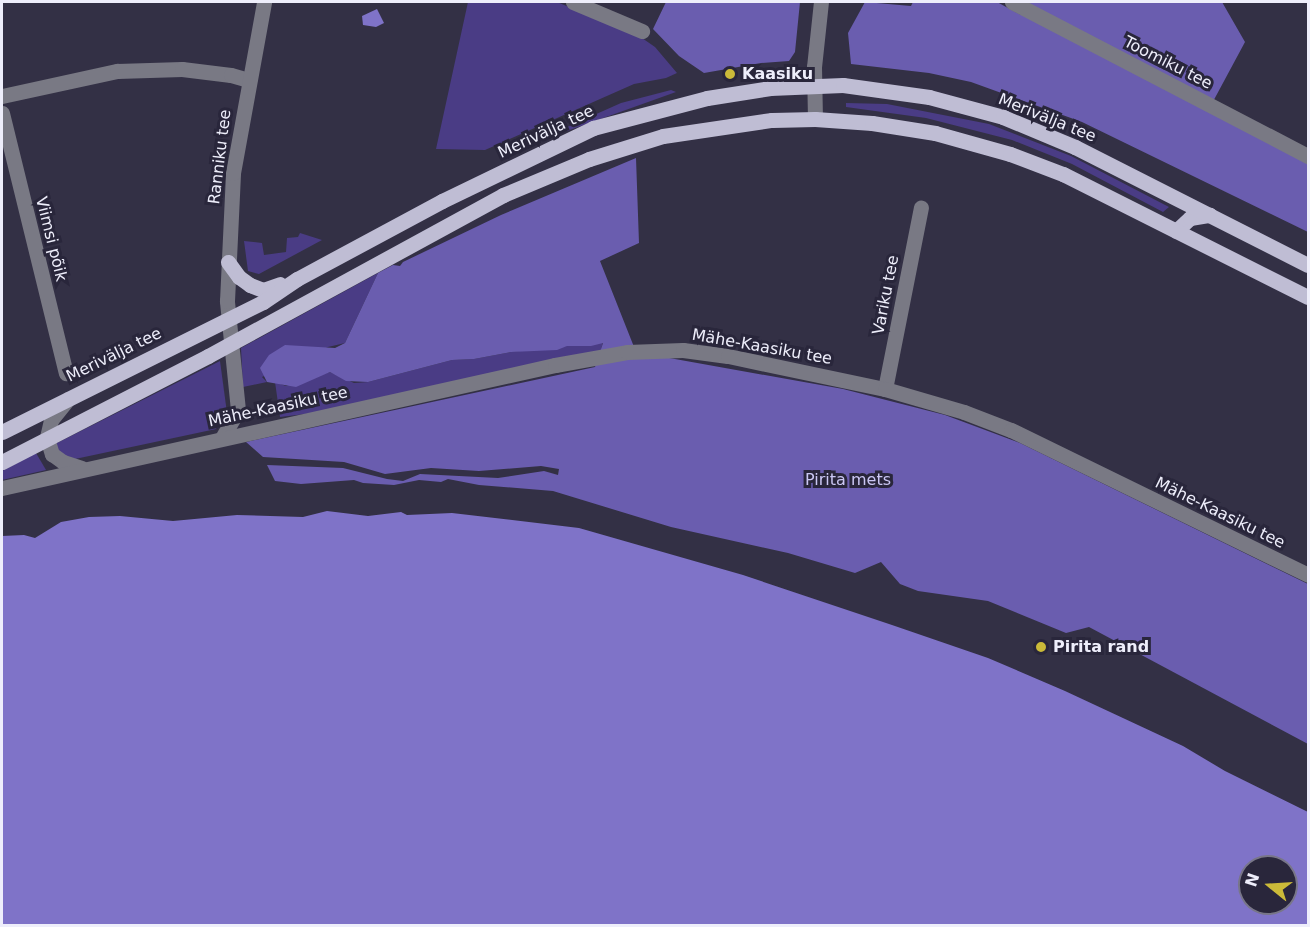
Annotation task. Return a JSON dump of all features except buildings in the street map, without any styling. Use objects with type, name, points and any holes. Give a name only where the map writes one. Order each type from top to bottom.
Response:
[{"type":"main road","name":"Merivälja tee","points":[[2,432],[72,394],[263,302],[297,279],[442,201],[593,128],[707,98],[770,88],[843,85],[929,97],[1003,117],[1075,147],[1308,265]]},
{"type":"main road","points":[[2,462],[231,343],[503,195],[589,159],[663,136],[772,120],[815,118],[872,123],[935,133],[1000,151],[1063,174],[1308,297]]},
{"type":"main road","points":[[1176,231],[1190,218],[1210,215]]},
{"type":"main road","points":[[228,262],[239,278],[263,290],[297,279]]},
{"type":"street","name":"Ranniku tee","points":[[238,410],[228,319],[228,262],[233,172],[264,2]]},
{"type":"street","points":[[573,2],[642,31]]},
{"type":"street","points":[[815,118],[813,86],[821,2]]},
{"type":"street","name":"Toomiku tee","points":[[1012,2],[1308,156]]},
{"type":"street","points":[[2,96],[117,71],[182,69],[231,75],[249,81]]},
{"type":"street","name":"Viimsi põik","points":[[2,113],[66,373]]},
{"type":"street","name":"Variku tee","points":[[885,389],[921,208]]},
{"type":"street","name":"Mähe-Kaasiku tee","points":[[2,488],[83,468],[627,352],[683,350],[728,356],[885,389],[964,412],[1011,430],[1308,575]]},
{"type":"street","points":[[72,394],[51,420],[47,438],[52,454],[63,462],[83,468]]},
{"type":"street","points":[[222,438],[238,410],[252,421],[272,427]]},
{"type":"shaded area","points":[[468,2],[557,2],[642,38],[655,47],[677,73],[666,78],[634,84],[485,150],[436,149]]},
{"type":"shaded area","points":[[377,9],[384,23],[376,27],[363,25],[362,16]]},
{"type":"shaded area","points":[[671,90],[676,92],[567,131],[565,128],[621,103]]},
{"type":"shaded area","points":[[846,103],[887,104],[989,124],[1071,156],[1169,207],[1163,212],[1072,164],[1012,140],[926,118],[846,107]]},
{"type":"shaded area","points":[[300,233],[322,240],[259,274],[248,271],[244,241],[262,243],[264,255],[286,252],[287,238],[298,237]]},
{"type":"shaded area","points":[[378,273],[345,343],[328,347],[262,377],[267,382],[243,387],[241,348]]},
{"type":"shaded area","points":[[603,342],[600,353],[322,412],[280,417],[275,382],[286,386],[330,372],[354,383],[368,382],[452,360]]},
{"type":"shaded area","points":[[220,361],[227,413],[223,423],[216,429],[75,459],[59,453],[55,444]]},
{"type":"shaded area","points":[[36,453],[46,470],[2,480],[2,471]]},
{"type":"shaded area","points":[[327,511],[368,516],[401,512],[407,515],[452,513],[579,528],[743,575],[988,658],[1183,746],[1225,771],[1308,812],[1308,925],[2,925],[2,536],[24,535],[35,538],[61,522],[89,517],[120,516],[173,521],[237,515],[303,517]]},
{"type":"green space","points":[[666,2],[800,2],[795,52],[789,61],[761,63],[704,73],[679,56],[653,29]]},
{"type":"green space","points":[[865,2],[911,6],[913,2],[997,2],[1021,15],[1031,2],[1222,2],[1245,42],[1209,109],[1308,162],[1308,232],[1082,122],[971,82],[929,73],[851,64],[848,33]]},
{"type":"green space","name":"Pirita mets","points":[[636,158],[639,243],[600,261],[636,352],[843,389],[945,415],[1020,443],[1308,584],[1308,744],[1089,627],[1066,633],[988,601],[918,591],[900,584],[881,562],[855,573],[788,553],[671,527],[553,491],[479,485],[448,479],[441,482],[419,480],[394,485],[363,483],[354,480],[301,484],[275,481],[267,465],[343,468],[403,481],[420,474],[498,478],[544,471],[558,475],[559,469],[541,466],[479,471],[431,468],[385,474],[344,462],[263,457],[246,442],[595,367],[603,343],[591,346],[567,346],[557,350],[511,352],[474,359],[452,360],[368,382],[346,381],[330,372],[296,387],[267,382],[260,368],[269,355],[285,345],[335,348],[345,343],[378,273],[393,265],[400,266],[403,262],[501,215]]},
{"type":"place","name":"Kaasiku","points":[[730,74]]},
{"type":"place","name":"Pirita rand","points":[[1041,647]]}]
